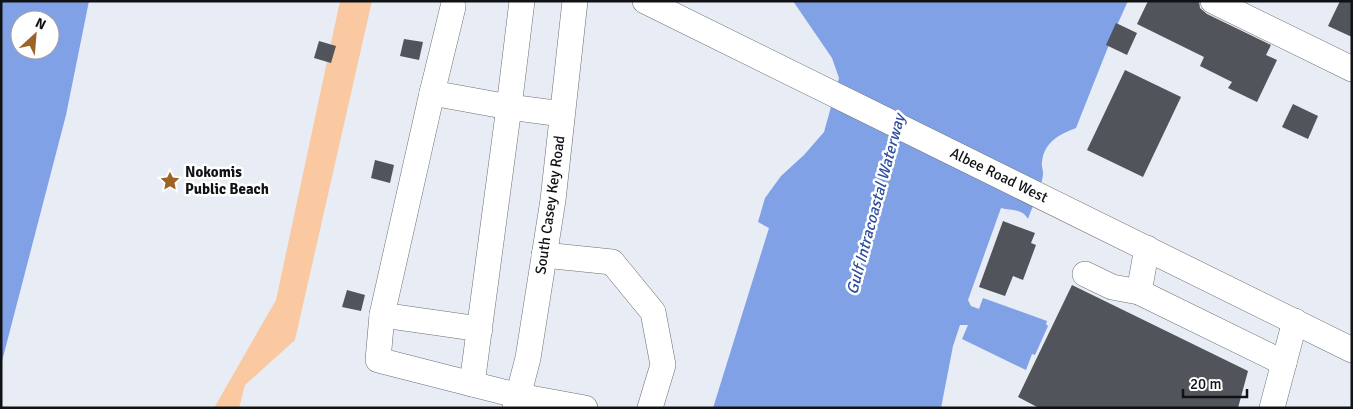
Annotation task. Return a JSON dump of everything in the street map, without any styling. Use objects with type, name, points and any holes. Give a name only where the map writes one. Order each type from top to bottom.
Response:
[{"type":"street","points":[[472,384],[522,1]]},
{"type":"street","name":"South Casey Key Road","points":[[517,402],[528,358],[553,200],[575,1]]},
{"type":"street","name":"Albee Road West","points":[[645,1],[1352,350]]},
{"type":"street","points":[[1213,1],[1352,69]]},
{"type":"street","points":[[453,7],[382,315],[378,360],[472,384],[517,402],[586,408]]},
{"type":"street","points":[[432,93],[562,114]]},
{"type":"street","points":[[1138,292],[1147,248]]},
{"type":"street","points":[[544,255],[612,262],[653,312],[663,365],[650,408]]},
{"type":"street","points":[[1085,274],[1112,287],[1138,292],[1284,363]]},
{"type":"street","points":[[382,315],[480,329]]},
{"type":"street","points":[[1272,408],[1295,321]]},
{"type":"shaded area","points":[[340,1],[372,1],[295,340],[245,385],[239,408],[214,408],[276,300]]},
{"type":"water","points":[[1,1],[89,1],[66,115],[1,365]]},
{"type":"water","name":"Gulf Intracoastal Waterway","points":[[793,1],[1128,1],[1076,128],[1064,133],[1049,144],[1043,155],[1041,183],[1028,219],[1026,215],[1019,211],[1001,208],[968,300],[971,306],[979,309],[983,298],[1047,321],[1046,324],[1048,326],[1035,355],[1032,354],[1026,370],[962,339],[968,325],[960,325],[953,346],[941,408],[713,408],[769,228],[758,222],[765,198],[781,176],[804,155],[824,132],[839,78],[832,58]]},
{"type":"building","points":[[1148,1],[1199,1],[1200,8],[1207,14],[1271,45],[1266,55],[1277,60],[1257,102],[1228,88],[1232,82],[1200,66],[1204,57],[1137,24]]},
{"type":"building","points":[[1340,1],[1352,1],[1352,37],[1328,26]]},
{"type":"building","points":[[1116,23],[1137,33],[1127,55],[1106,45]]},
{"type":"building","points":[[404,39],[423,42],[419,60],[400,56]]},
{"type":"building","points":[[319,41],[336,46],[331,63],[314,58]]},
{"type":"building","points":[[1125,70],[1181,97],[1143,177],[1087,150]]},
{"type":"building","points":[[1293,104],[1318,116],[1308,139],[1282,127]]},
{"type":"building","points":[[375,160],[394,165],[390,183],[371,178]]},
{"type":"building","points":[[1003,221],[1035,233],[1031,243],[1036,245],[1023,280],[1013,276],[1005,296],[979,287]]},
{"type":"building","points":[[1072,285],[1248,371],[1238,408],[1039,408],[1018,397]]},
{"type":"building","points":[[347,290],[365,295],[361,311],[342,307]]},
{"type":"place","name":"Nokomis Public Beach","points":[[170,181]]}]
